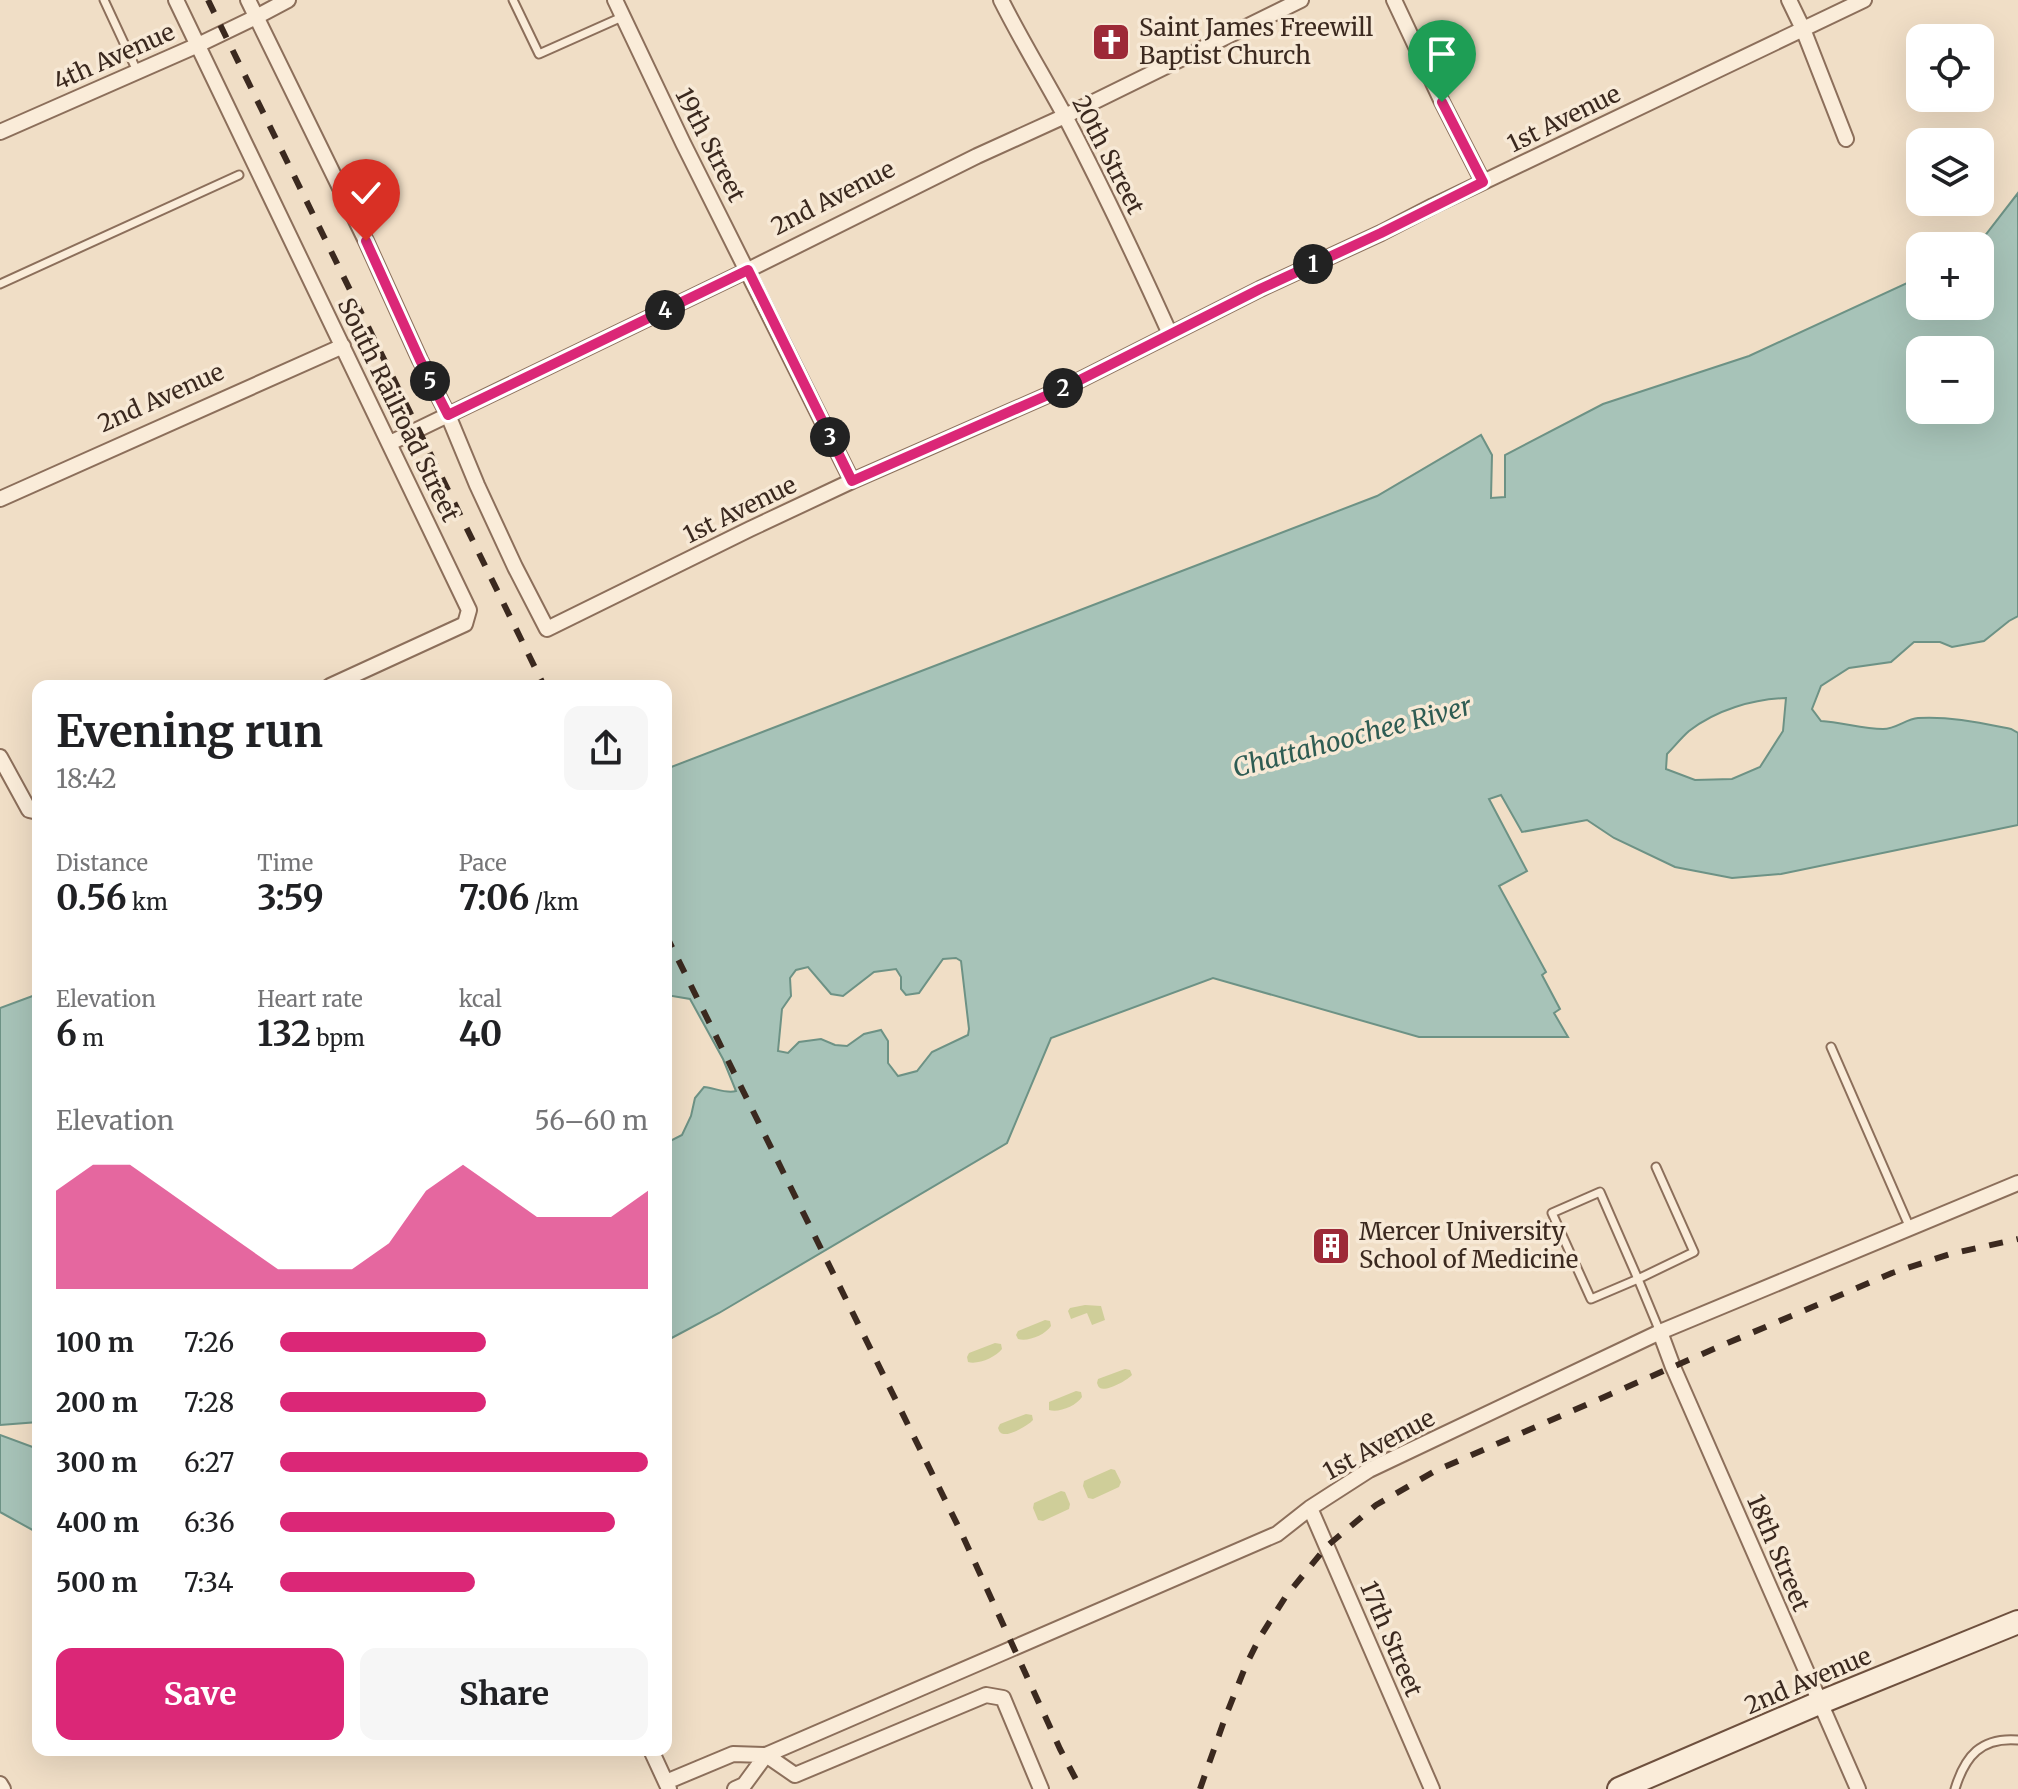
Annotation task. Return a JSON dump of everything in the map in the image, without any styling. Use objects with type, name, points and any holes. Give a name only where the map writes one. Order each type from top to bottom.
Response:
[{"type":"main road","name":"2nd Avenue","points":[[1619,1789],[2018,1622]]},
{"type":"street","name":"South Railroad Street","points":[[176,0],[469,610],[465,624],[343,680]]},
{"type":"street","points":[[248,0],[448,415]]},
{"type":"street","name":"4th Avenue","points":[[0,132],[198,45],[288,0]]},
{"type":"street","name":"19th Street","points":[[615,0],[852,481]]},
{"type":"street","name":"20th Street","points":[[1001,0],[1065,116],[1170,334]]},
{"type":"street","name":"2nd Avenue","points":[[390,443],[1301,0]]},
{"type":"street","points":[[1394,0],[1483,182]]},
{"type":"street","points":[[1789,0],[1846,139]]},
{"type":"street","name":"1st Avenue","points":[[448,415],[477,485],[547,629],[852,481],[1066,387],[1320,260],[1864,0]]},
{"type":"street","name":"2nd Avenue","points":[[0,499],[343,346]]},
{"type":"street","points":[[0,757],[32,811]]},
{"type":"street","name":"1st Avenue","points":[[667,1786],[733,1754],[766,1755],[1277,1534],[1310,1508],[1369,1470],[1660,1332],[2018,1183]]},
{"type":"street","name":"18th Street","points":[[1660,1332],[1858,1789]]},
{"type":"street","name":"17th Street","points":[[1310,1508],[1432,1789]]},
{"type":"street","points":[[766,1755],[795,1775],[986,1695],[1003,1698],[1041,1789]]},
{"type":"street","name":"1st Avenue","points":[[735,1789],[744,1785],[766,1755]]},
{"type":"street","points":[[654,1756],[667,1786]]},
{"type":"lane","points":[[104,0],[137,71]]},
{"type":"lane","points":[[513,0],[539,54],[622,17]]},
{"type":"lane","points":[[0,284],[239,175]]},
{"type":"lane","points":[[1831,1047],[1910,1228]]},
{"type":"lane","points":[[1656,1167],[1694,1252],[1638,1279],[1591,1299],[1552,1213],[1600,1192],[1638,1279],[1660,1332]]},
{"type":"lane","points":[[1955,1789],[1960,1772],[1972,1754],[1986,1744],[2018,1740]]},
{"type":"shaded area","points":[[1101,1306],[1105,1320],[1092,1325],[1087,1313],[1071,1319],[1070,1308]]},
{"type":"shaded area","points":[[1045,1320],[1050,1321],[1051,1326],[1045,1332],[1031,1339],[1018,1339],[1018,1331]]},
{"type":"shaded area","points":[[995,1343],[1001,1344],[1002,1349],[996,1355],[982,1361],[968,1362],[969,1353]]},
{"type":"shaded area","points":[[1130,1370],[1132,1375],[1126,1380],[1103,1389],[1098,1387],[1098,1379]]},
{"type":"shaded area","points":[[1076,1391],[1081,1392],[1082,1397],[1076,1403],[1062,1410],[1049,1410],[1049,1402]]},
{"type":"shaded area","points":[[1026,1414],[1032,1415],[1033,1420],[1027,1425],[1008,1434],[999,1432],[1000,1424]]},
{"type":"shaded area","points":[[1115,1470],[1121,1482],[1119,1487],[1093,1499],[1088,1498],[1084,1481]]},
{"type":"shaded area","points":[[1065,1492],[1069,1509],[1043,1521],[1038,1520],[1034,1503]]},
{"type":"water","name":"Chattahoochee River","points":[[2018,193],[2018,616],[1984,641],[1952,647],[1940,642],[1914,642],[1891,662],[1849,668],[1821,686],[1812,709],[1821,721],[1875,729],[1888,729],[1914,719],[1930,718],[1965,720],[2011,729],[2018,733],[2018,825],[1781,874],[1732,878],[1675,867],[1614,838],[1587,820],[1522,832],[1501,795],[1489,799],[1527,871],[1499,886],[1546,972],[1542,975],[1560,1009],[1554,1013],[1568,1037],[1419,1037],[1213,978],[1051,1038],[1007,1143],[672,1338],[672,1140],[682,1135],[695,1098],[704,1087],[736,1091],[723,1059],[690,999],[672,996],[672,767],[1377,496],[1481,435],[1492,455],[1491,498],[1505,497],[1505,455],[1603,404],[1749,356],[1906,283],[1906,320],[1994,320],[1994,232],[1988,232]],"holes":[[[1786,698],[1783,731],[1760,767],[1732,779],[1695,780],[1666,769],[1667,754],[1686,734],[1711,717],[1735,707]],[[956,958],[961,961],[968,1035],[932,1052],[917,1071],[898,1076],[888,1063],[888,1041],[881,1030],[864,1034],[847,1046],[821,1039],[799,1042],[788,1053],[778,1051],[782,1009],[791,996],[790,978],[796,970],[808,967],[831,994],[843,996],[874,972],[896,969],[901,977],[901,989],[906,995],[919,993],[943,959]]]},
{"type":"water","points":[[32,996],[32,1422],[0,1425],[0,1008]]},
{"type":"water","points":[[0,1435],[32,1447],[32,1530],[0,1512]]},
{"type":"railway","points":[[208,0],[541,680]]},
{"type":"railway","points":[[672,947],[960,1530],[1081,1789]]},
{"type":"railway","points":[[1200,1789],[1225,1718],[1260,1637],[1286,1596],[1327,1546],[1376,1505],[1435,1471],[1892,1273],[1950,1254],[2018,1239]]},
{"type":"place","name":"Saint James Freewill Baptist Church","points":[[1111,42]]},
{"type":"place","name":"Mercer University School of Medicine","points":[[1331,1246]]},
{"type":"route","points":[[366,241],[448,415],[748,270],[852,481],[1066,387],[1483,182],[1442,102]]}]
